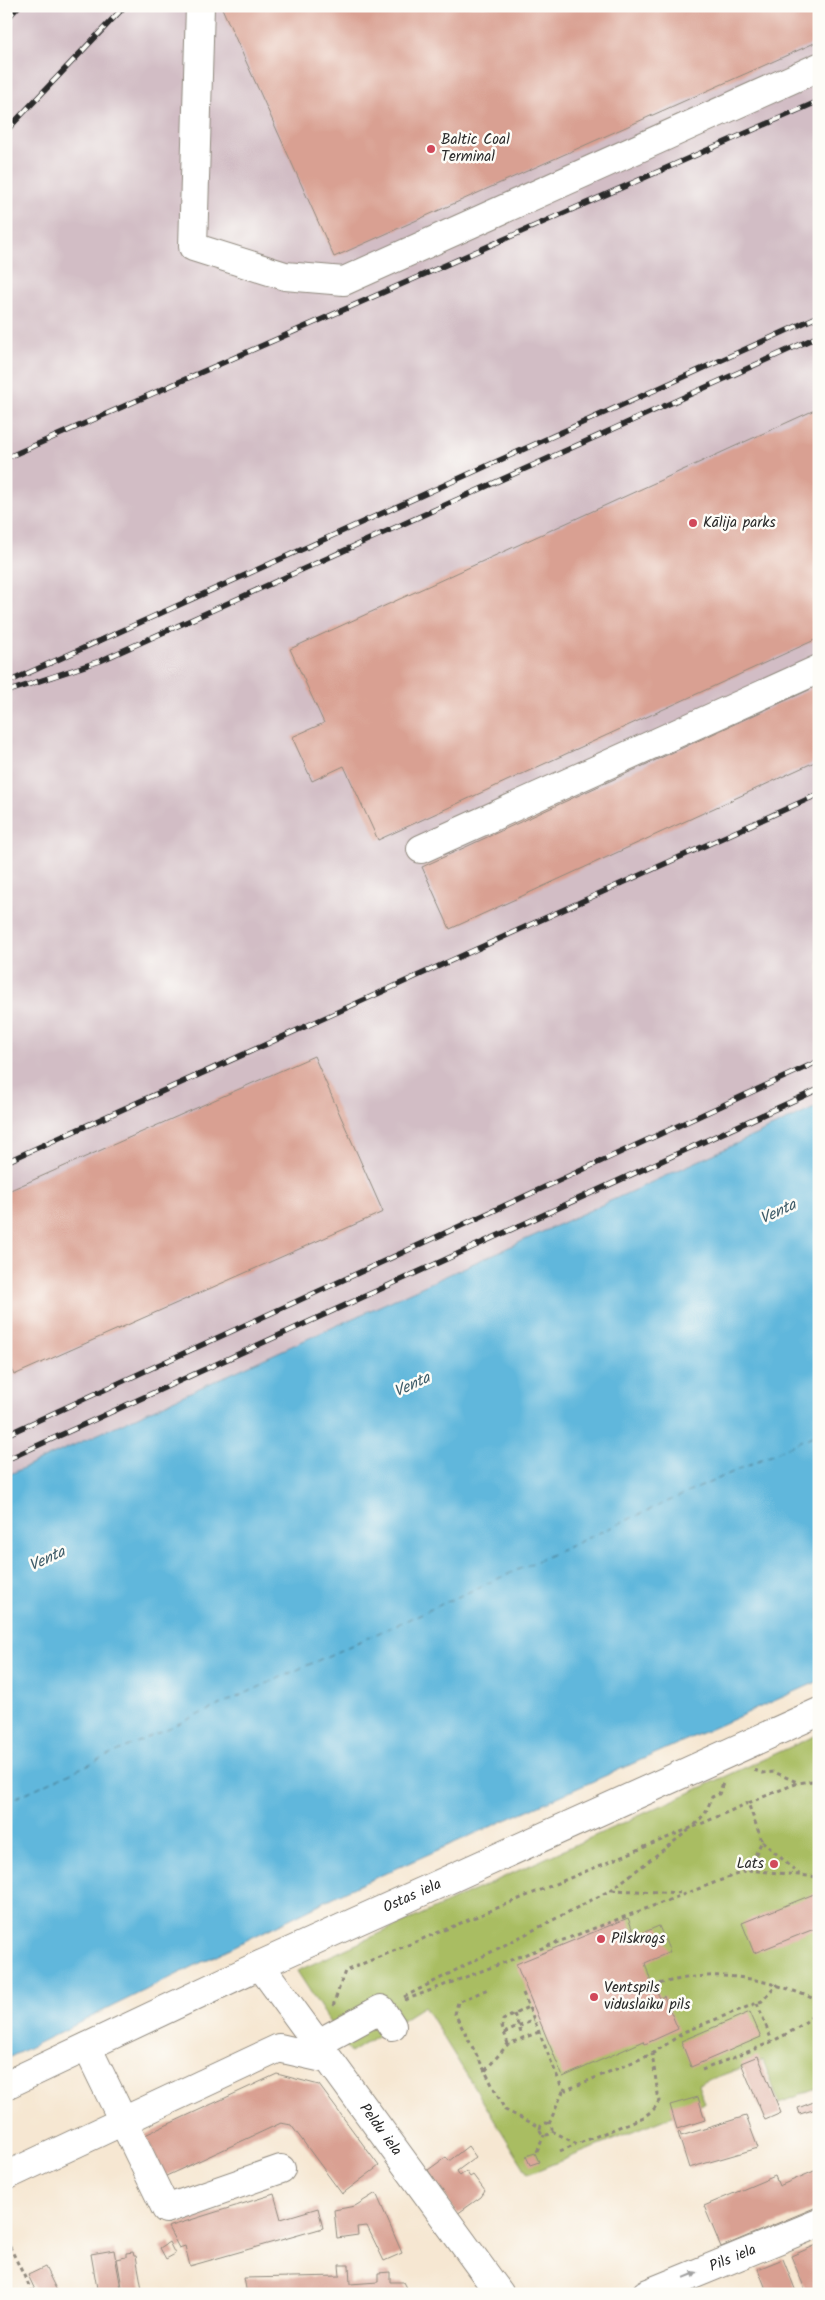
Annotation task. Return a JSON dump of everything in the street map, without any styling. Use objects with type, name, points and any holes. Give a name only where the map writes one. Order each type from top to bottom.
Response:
[{"type":"street","points":[[200,6],[193,247],[285,276],[344,281],[819,68]]},
{"type":"street","points":[[421,849],[819,669]]},
{"type":"street","name":"Ostas iela","points":[[6,2085],[260,1965],[819,1712]]},
{"type":"street","name":"Peldu iela","points":[[260,1965],[500,2294]]},
{"type":"street","points":[[6,2176],[280,2048],[322,2052],[387,2017]]},
{"type":"street","points":[[87,2047],[166,2209],[281,2170]]},
{"type":"street","name":"Pils iela","points":[[646,2294],[819,2223]]},
{"type":"path","points":[[750,1768],[763,1774],[774,1772],[798,1783]]},
{"type":"path","points":[[387,2017],[611,1890],[693,1827],[706,1812],[712,1797],[719,1794],[724,1780]]},
{"type":"path","points":[[330,2015],[345,1971],[748,1803],[798,1783],[819,1780]]},
{"type":"path","points":[[748,1803],[762,1841],[799,1875]]},
{"type":"path","points":[[748,1870],[762,1841]]},
{"type":"path","points":[[387,2017],[686,1893],[748,1870],[819,1877]]},
{"type":"path","points":[[611,1890],[686,1893]]},
{"type":"path","points":[[652,1986],[681,1978],[724,1975],[778,1984],[819,2001]]},
{"type":"path","points":[[564,2089],[571,2089],[652,2054],[686,2031],[757,2004],[778,1984]]},
{"type":"path","points":[[488,1989],[458,2002],[455,2007],[455,2014],[505,2110],[540,2126]]},
{"type":"path","points":[[523,1992],[564,2089],[549,2124],[552,2131],[576,2144]]},
{"type":"path","points":[[757,2004],[772,2041]]},
{"type":"path","points":[[508,2044],[504,2033],[503,2020],[529,2007]]},
{"type":"path","points":[[702,2070],[772,2041],[813,2017],[819,2009]]},
{"type":"path","points":[[514,2014],[523,2038]]},
{"type":"path","points":[[504,2033],[534,2020]]},
{"type":"path","points":[[713,2020],[716,2026]]},
{"type":"path","points":[[485,2071],[508,2044],[539,2032]]},
{"type":"path","points":[[560,2151],[644,2117],[654,2109],[659,2101],[659,2091],[652,2054]]},
{"type":"path","points":[[540,2126],[545,2123],[549,2124]]},
{"type":"path","points":[[540,2126],[540,2131],[544,2135]]},
{"type":"path","points":[[537,2152],[544,2135],[552,2131]]},
{"type":"path","points":[[6,2239],[33,2294]]},
{"type":"shaded area","points":[[6,6],[819,6],[819,1106],[6,1476]]},
{"type":"green space","points":[[819,1734],[819,2088],[779,2103],[763,2060],[698,2084],[705,2103],[528,2174],[424,2006],[350,2053],[297,1971]]},
{"type":"water","name":"Venta","points":[[819,1106],[819,1681],[350,1889],[6,2059],[6,1476]]},
{"type":"building","name":"Baltic Coal Terminal","points":[[221,6],[819,6],[819,41],[334,257]]},
{"type":"building","name":"Kālija parks","points":[[819,408],[819,638],[378,840],[344,766],[312,781],[292,737],[324,723],[290,649]]},
{"type":"building","points":[[819,678],[819,760],[450,929],[422,867],[811,689],[808,683]]},
{"type":"building","points":[[314,1056],[383,1212],[14,1375],[6,1358],[6,1192]]},
{"type":"building","points":[[819,1892],[819,1927],[754,1953],[742,1923]]},
{"type":"building","name":"Ventspils viduslaiku pils","points":[[628,1918],[635,1936],[659,1926],[670,1952],[645,1963],[653,1989],[655,1988],[660,1998],[664,1996],[678,2029],[645,2044],[644,2041],[563,2077],[516,1964]]},
{"type":"building","points":[[750,2012],[761,2037],[691,2067],[681,2041]]},
{"type":"building","points":[[758,2056],[781,2113],[765,2120],[741,2063]]},
{"type":"building","points":[[277,2074],[319,2085],[379,2166],[342,2194],[291,2125],[281,2123],[164,2177],[145,2135]]},
{"type":"building","points":[[698,2097],[705,2120],[677,2129],[670,2105]]},
{"type":"building","points":[[819,2100],[819,2108],[800,2114],[798,2108]]},
{"type":"building","points":[[746,2116],[758,2148],[689,2168],[678,2133],[680,2132],[681,2136]]},
{"type":"building","points":[[468,2146],[476,2157],[457,2171],[460,2176],[466,2171],[470,2177],[473,2175],[485,2191],[481,2197],[457,2214],[428,2170],[446,2157],[449,2161]]},
{"type":"building","points":[[535,2153],[539,2162],[530,2165],[526,2156]]},
{"type":"building","points":[[819,2169],[819,2206],[721,2247],[704,2206],[775,2176],[779,2186]]},
{"type":"building","points":[[376,2193],[402,2253],[384,2261],[367,2226],[357,2227],[358,2235],[337,2238],[334,2210],[355,2206]]},
{"type":"building","points":[[274,2194],[281,2219],[318,2208],[323,2228],[190,2266],[185,2246],[179,2248],[168,2227]]},
{"type":"building","points":[[169,2242],[175,2254],[166,2259],[160,2248]]},
{"type":"building","points":[[819,2244],[819,2294],[807,2294],[791,2256]]},
{"type":"building","points":[[114,2250],[122,2294],[98,2294],[91,2254]]},
{"type":"building","points":[[133,2252],[134,2256],[136,2256],[142,2289],[123,2292],[117,2259],[126,2257],[126,2253]]},
{"type":"building","points":[[783,2259],[797,2294],[768,2294],[758,2269]]},
{"type":"building","points":[[339,2265],[349,2265],[350,2284],[378,2282],[378,2273],[390,2272],[390,2282],[403,2282],[409,2294],[247,2294],[244,2278],[340,2276]]},
{"type":"building","points":[[45,2267],[57,2294],[37,2294],[28,2275]]},
{"type":"ferry route","points":[[6,1802],[819,1433]]},
{"type":"railway","points":[[6,20],[19,6]]},
{"type":"railway","points":[[6,131],[125,6]]},
{"type":"railway","points":[[6,458],[819,101]]},
{"type":"railway","points":[[6,683],[819,316]]},
{"type":"railway","points":[[6,692],[100,661],[819,336]]},
{"type":"railway","points":[[6,1162],[819,794]]},
{"type":"railway","points":[[6,1435],[819,1061]]},
{"type":"railway","points":[[6,1460],[819,1089]]},
{"type":"place","name":"Baltic Coal Terminal","points":[[431,149]]},
{"type":"place","name":"Kālija parks","points":[[693,523]]},
{"type":"place","name":"Lats","points":[[774,1864]]},
{"type":"place","name":"Pilskrogs","points":[[601,1939]]},
{"type":"place","name":"Ventspils viduslaiku pils","points":[[594,1997]]}]
